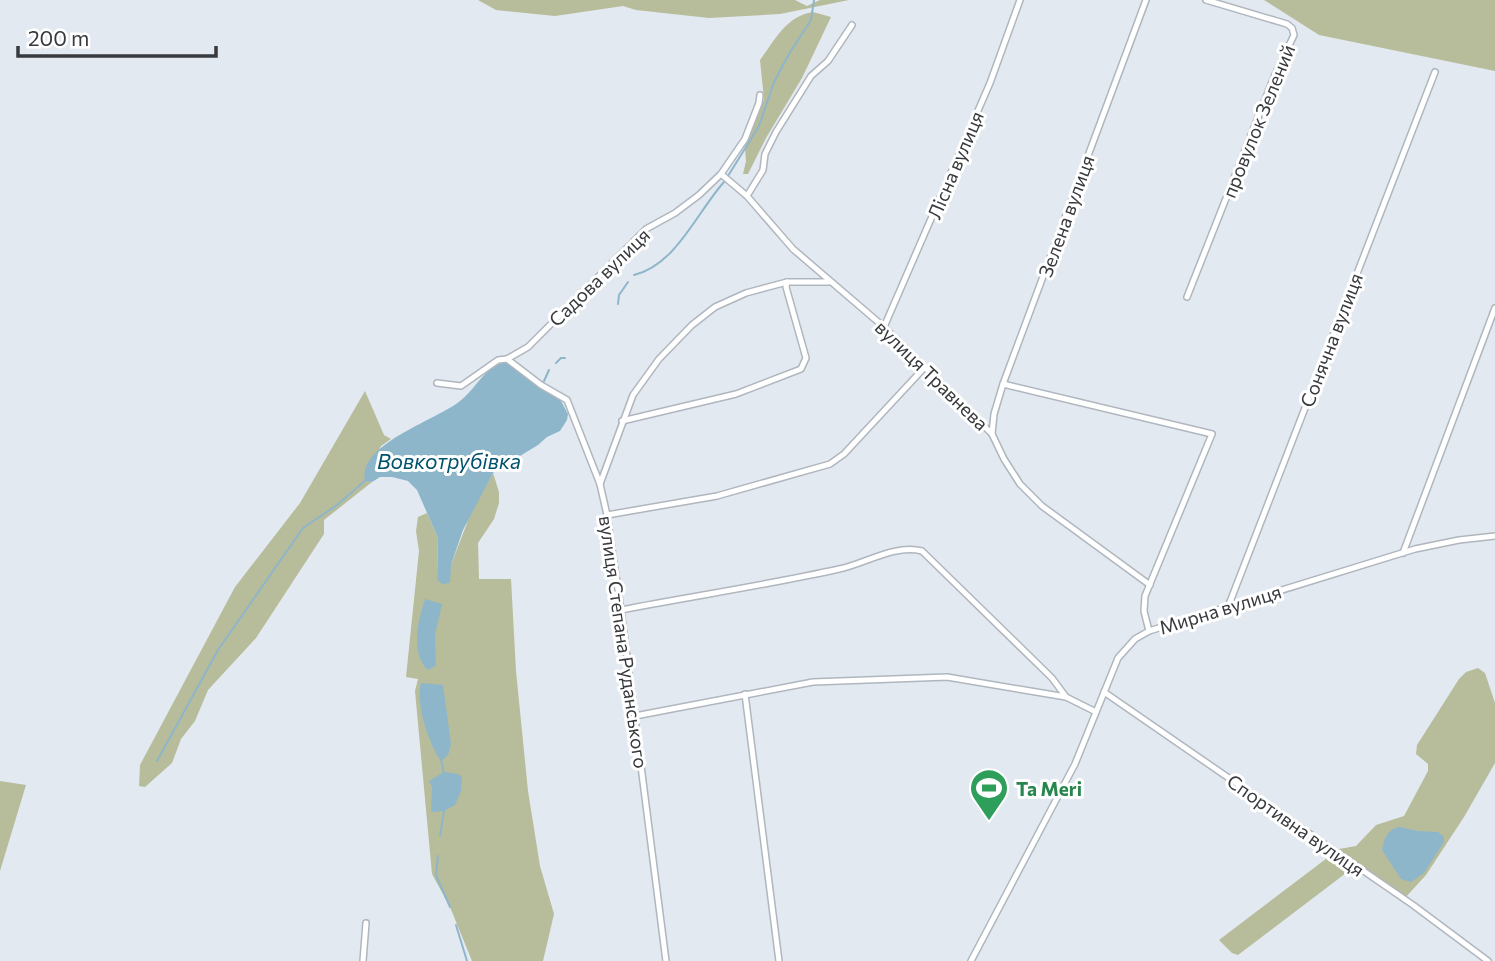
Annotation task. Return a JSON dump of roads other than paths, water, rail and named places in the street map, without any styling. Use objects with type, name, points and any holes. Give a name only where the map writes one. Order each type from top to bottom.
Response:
[{"type":"street","name":"Лісна вулиця","points":[[884,327],[990,83],[1020,0]]},
{"type":"street","name":"Зелена вулиця","points":[[992,434],[994,414],[1003,384],[1146,0]]},
{"type":"street","name":"провулок Зелений","points":[[1187,297],[1274,78],[1294,35],[1287,24],[1206,0]]},
{"type":"street","points":[[747,196],[763,170],[765,155],[776,132],[811,76],[828,61],[852,25]]},
{"type":"street","name":"Сонячна вулиця","points":[[1228,607],[1435,72]]},
{"type":"street","name":"Садова вулиця","points":[[437,383],[461,386],[498,360],[507,359],[528,347],[646,229],[683,207],[721,174],[745,139],[760,103],[760,95]]},
{"type":"street","name":"вулиця Травнева","points":[[721,174],[747,196],[793,249],[884,327],[992,434],[1020,484],[1042,506],[1150,585]]},
{"type":"street","points":[[600,484],[632,395],[659,359],[692,325],[715,307],[746,293],[788,282],[830,282]]},
{"type":"street","points":[[622,421],[736,394],[801,369],[806,358],[786,287],[788,282]]},
{"type":"street","points":[[1403,553],[1495,308]]},
{"type":"street","name":"вулиця Степана Руданського","points":[[507,359],[541,385],[567,400],[600,484],[621,610],[666,961]]},
{"type":"street","points":[[607,515],[717,496],[830,464],[844,454],[924,368]]},
{"type":"street","points":[[1003,384],[1212,434],[1150,585],[1144,604],[1149,631]]},
{"type":"street","name":"Мирна вулиця","points":[[971,961],[1075,764],[1122,652],[1135,639],[1149,631],[1403,553],[1459,540],[1495,536]]},
{"type":"street","points":[[621,610],[841,569],[912,548],[922,551],[1052,678],[1066,697]]},
{"type":"street","points":[[635,716],[813,682],[947,677],[1066,697],[1096,712]]},
{"type":"street","name":"Спортивна вулиця","points":[[1104,692],[1413,905],[1487,961],[1495,954]]},
{"type":"street","points":[[745,694],[779,961]]},
{"type":"street","points":[[363,961],[366,923]]},
{"type":"water","name":"Вовкотрубівка","points":[[505,362],[561,401],[568,414],[567,420],[560,431],[520,456],[504,461],[493,473],[463,530],[451,565],[450,583],[442,584],[437,579],[438,538],[417,490],[408,481],[392,477],[365,481],[366,468],[385,444],[460,401],[491,369]]},
{"type":"water","points":[[425,599],[442,604],[435,635],[436,666],[428,670],[422,663],[417,646],[418,626]]},
{"type":"water","points":[[421,683],[443,685],[451,744],[448,755],[441,761],[424,723],[420,701]]},
{"type":"water","points":[[444,772],[462,777],[461,791],[455,805],[444,811],[431,812],[432,787],[429,781]]},
{"type":"water","points":[[1400,827],[1438,832],[1444,837],[1444,842],[1424,873],[1411,882],[1401,879],[1382,850],[1387,835],[1392,829]]},
{"type":"waterway","points":[[728,176],[759,126],[774,82],[811,20],[814,0]]},
{"type":"waterway","points":[[634,275],[649,269],[674,249],[724,182]]},
{"type":"waterway","points":[[618,304],[619,295],[628,282]]},
{"type":"waterway","points":[[556,363],[565,358]]},
{"type":"waterway","points":[[544,381],[549,370]]},
{"type":"waterway","points":[[157,761],[218,650],[303,528],[337,505],[367,479]]},
{"type":"waterway","points":[[441,759],[444,774]]},
{"type":"waterway","points":[[440,836],[444,811]]},
{"type":"waterway","points":[[438,856],[436,875],[450,907]]},
{"type":"waterway","points":[[456,925],[467,961]]},
{"type":"place","name":"Ta Meri","points":[[989,822]]}]
